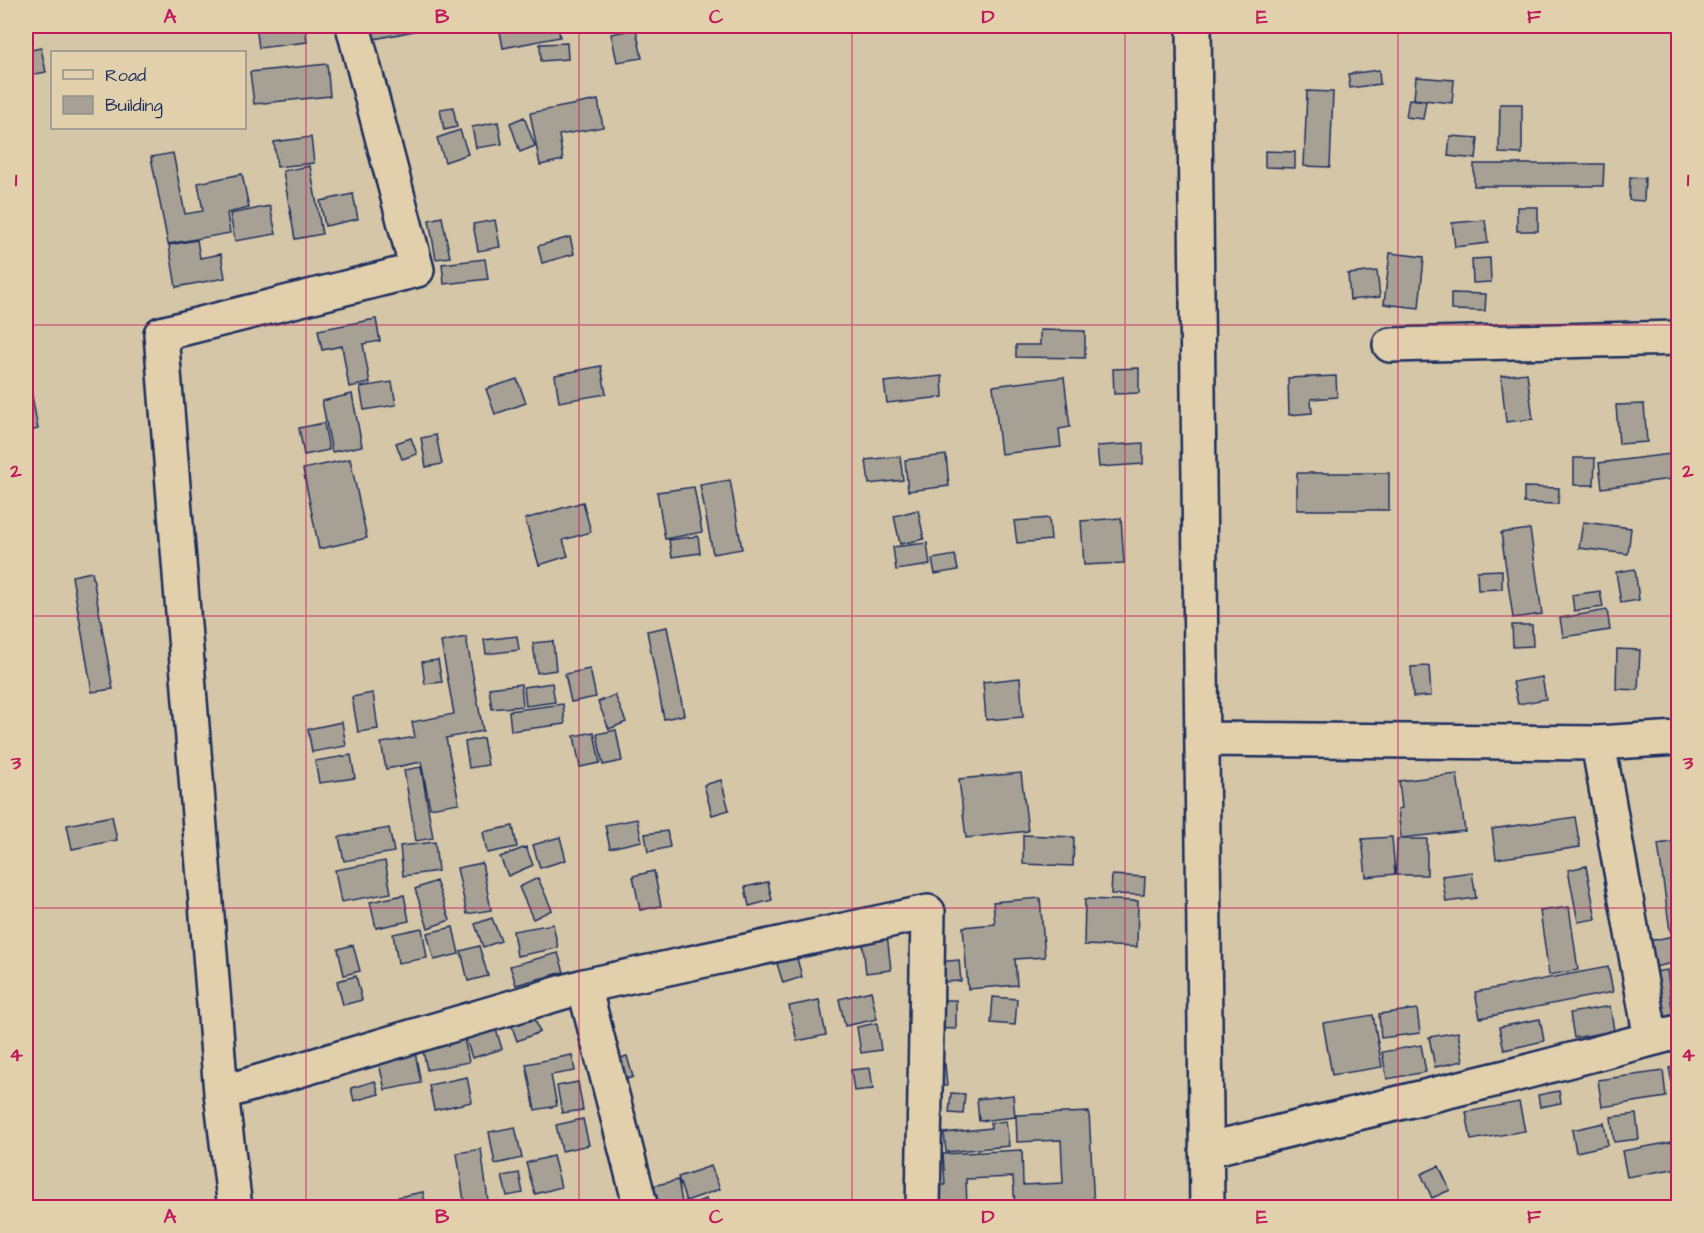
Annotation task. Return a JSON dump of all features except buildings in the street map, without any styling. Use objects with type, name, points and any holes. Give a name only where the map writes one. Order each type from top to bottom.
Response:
[{"type":"street","points":[[235,1208],[221,1093],[161,334],[417,270],[353,26]]},
{"type":"street","points":[[1194,26],[1207,1208]]},
{"type":"street","points":[[1390,345],[1678,338]]},
{"type":"street","points":[[1202,739],[1598,743],[1678,738]]},
{"type":"street","points":[[1206,1150],[1506,1077],[1665,1035],[1598,743]]},
{"type":"street","points":[[221,1093],[584,986],[928,912],[923,1208]]},
{"type":"street","points":[[584,986],[641,1208]]}]
